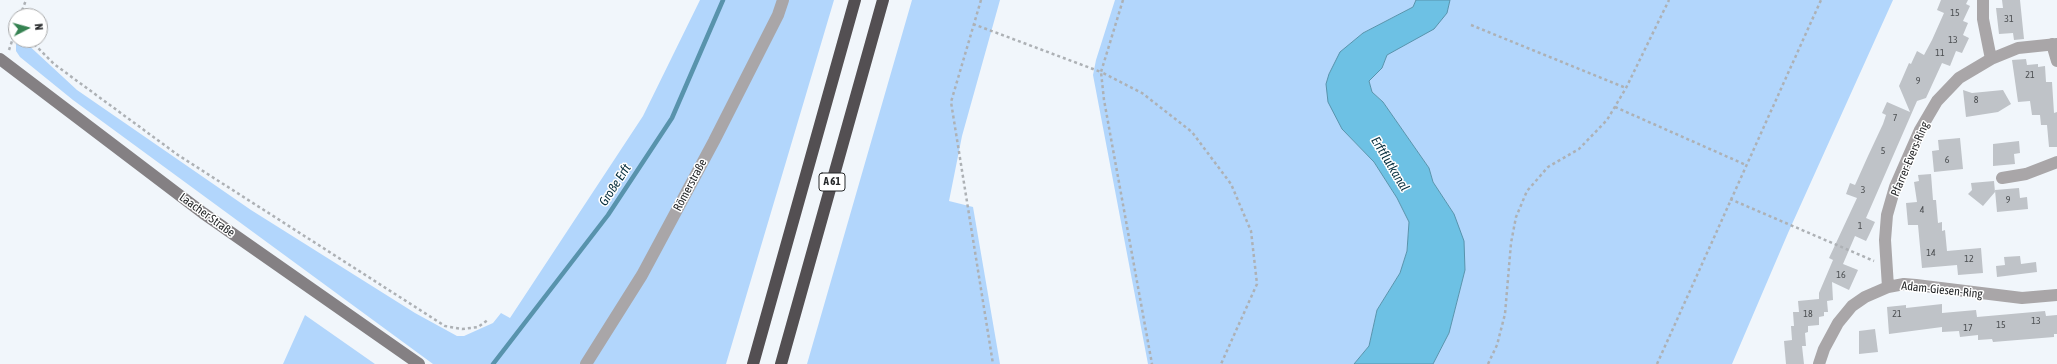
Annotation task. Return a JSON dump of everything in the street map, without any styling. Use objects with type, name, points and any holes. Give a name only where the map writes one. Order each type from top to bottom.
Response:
[{"type":"highway","name":"A 61","points":[[753,364],[855,0]]},
{"type":"highway","name":"A 61","points":[[781,364],[883,0]]},
{"type":"main road","name":"Laacher Straße","points":[[0,59],[203,213],[419,364]]},
{"type":"street","name":"Römerstraße","points":[[586,364],[642,275],[721,127],[778,15],[783,0]]},
{"type":"street","points":[[1983,0],[1983,19],[1991,59]]},
{"type":"street","points":[[2054,44],[2057,61]]},
{"type":"street","name":"Pfarrer-Evers-Ring","points":[[1888,287],[1885,240],[1888,215],[1895,186],[1920,130],[1937,101],[1959,78],[1991,59],[2018,48],[2054,44]]},
{"type":"street","points":[[2002,178],[2026,174],[2057,162]]},
{"type":"street","name":"Adam-Giesen-Ring","points":[[1819,364],[1824,349],[1838,323],[1852,306],[1865,297],[1888,287],[1904,284],[2022,298],[2057,295]]},
{"type":"path","points":[[980,0],[951,102],[993,364]]},
{"type":"path","points":[[1123,0],[1101,72],[1104,100],[1152,364]]},
{"type":"path","points":[[1488,364],[1497,345],[1505,314],[1511,243],[1516,217],[1527,191],[1548,167],[1579,149],[1607,120],[1626,88],[1669,0]]},
{"type":"path","points":[[1658,364],[1730,199],[1821,0]]},
{"type":"path","points":[[973,24],[1101,72],[1142,93],[1192,132],[1231,184],[1251,231],[1257,284],[1221,364]]},
{"type":"path","points":[[1471,25],[1626,88]]},
{"type":"path","points":[[38,48],[54,64],[178,155],[445,326],[462,330],[478,327],[490,319]]},
{"type":"path","points":[[1615,107],[1746,165]]},
{"type":"path","points":[[1730,199],[1886,266]]},
{"type":"shaded area","points":[[700,0],[834,0],[726,364],[433,364],[73,100],[20,57],[16,51],[16,48],[32,48],[77,90],[251,210],[415,313],[457,336],[464,336],[493,323],[501,313],[510,318],[643,116]]},
{"type":"shaded area","points":[[912,0],[1000,0],[962,136],[949,201],[973,207],[1000,364],[807,364]]},
{"type":"shaded area","points":[[1115,0],[1416,0],[1413,7],[1363,33],[1341,52],[1329,74],[1342,129],[1374,162],[1397,198],[1409,222],[1407,251],[1400,273],[1377,310],[1369,346],[1354,364],[1148,364],[1093,75],[1096,60]]},
{"type":"shaded area","points":[[1450,0],[1893,0],[1788,233],[1732,364],[1433,364],[1449,333],[1465,270],[1454,214],[1433,182],[1429,168],[1383,102],[1372,92],[1369,81],[1382,68],[1387,55],[1447,13]]},
{"type":"shaded area","points":[[305,315],[375,364],[283,364]]},
{"type":"water","name":"Erftflutkanal","points":[[1416,0],[1450,0],[1447,13],[1434,29],[1387,55],[1382,68],[1369,81],[1372,92],[1383,102],[1429,168],[1433,182],[1454,214],[1464,241],[1465,270],[1449,333],[1433,364],[1354,364],[1369,346],[1377,310],[1400,273],[1407,251],[1409,222],[1397,198],[1374,162],[1342,129],[1328,102],[1326,84],[1329,74],[1340,52],[1363,33],[1413,7]]},
{"type":"building","points":[[1941,0],[1968,0],[1966,4],[1970,6],[1963,21],[1968,23],[1963,35],[1969,38],[1962,53],[1956,51],[1950,66],[1942,63],[1926,98],[1917,101],[1866,218],[1875,222],[1866,241],[1855,236],[1843,264],[1858,270],[1849,290],[1832,282],[1833,300],[1827,301],[1828,312],[1824,312],[1824,316],[1819,317],[1819,325],[1808,326],[1808,332],[1805,333],[1806,346],[1802,346],[1804,364],[1786,364],[1784,341],[1792,340],[1791,326],[1794,326],[1793,312],[1799,312],[1798,301],[1819,299],[1819,293],[1833,260],[1829,258],[1857,198],[1846,194],[1850,183],[1855,185],[1883,124],[1886,115],[1882,113],[1887,102],[1910,112],[1899,86],[1909,63],[1911,64],[1917,51],[1924,55],[1932,40],[1944,13],[1937,10]]},
{"type":"building","points":[[2002,0],[2020,0],[2024,39],[2014,40],[2013,33],[1999,34],[1996,8],[2003,8]]},
{"type":"building","points":[[2026,59],[2027,65],[2038,64],[2038,67],[2045,66],[2046,82],[2052,82],[2054,113],[2057,112],[2057,147],[2049,147],[2047,125],[2041,125],[2040,115],[2032,115],[2030,101],[2018,102],[2012,60]]},
{"type":"building","points":[[1963,90],[1972,93],[2003,90],[2011,104],[1998,112],[1966,117]]},
{"type":"building","points":[[1960,138],[1963,169],[1934,172],[1932,151],[1939,150],[1938,140]]},
{"type":"building","points":[[2019,141],[2020,153],[2014,154],[2015,164],[1993,166],[1993,144]]},
{"type":"building","points":[[1931,174],[1933,200],[1936,200],[1938,223],[1942,222],[1942,231],[1945,230],[1947,251],[1981,248],[1983,273],[1958,275],[1957,265],[1922,268],[1918,225],[1908,225],[1906,203],[1917,202],[1914,182],[1919,181],[1918,175]]},
{"type":"building","points":[[1994,181],[1995,192],[1983,206],[1968,194],[1972,190],[1971,183]]},
{"type":"building","points":[[2019,188],[2020,198],[2027,197],[2028,209],[1997,212],[1995,190]]},
{"type":"building","points":[[2020,256],[2021,264],[2036,262],[2037,272],[1997,277],[1996,266],[2005,265],[2004,257]]},
{"type":"building","points":[[1942,304],[1942,313],[1976,310],[1977,317],[2045,311],[2046,316],[2057,315],[2057,334],[2054,334],[2054,337],[1993,342],[1992,339],[1978,340],[1978,335],[1960,337],[1959,331],[1942,332],[1942,327],[1889,334],[1887,307],[1906,305],[1906,308]]},
{"type":"building","points":[[1875,329],[1878,352],[1859,354],[1859,331]]},
{"type":"waterway","name":"Große Erft","points":[[493,364],[608,215],[672,118],[723,0]]}]
